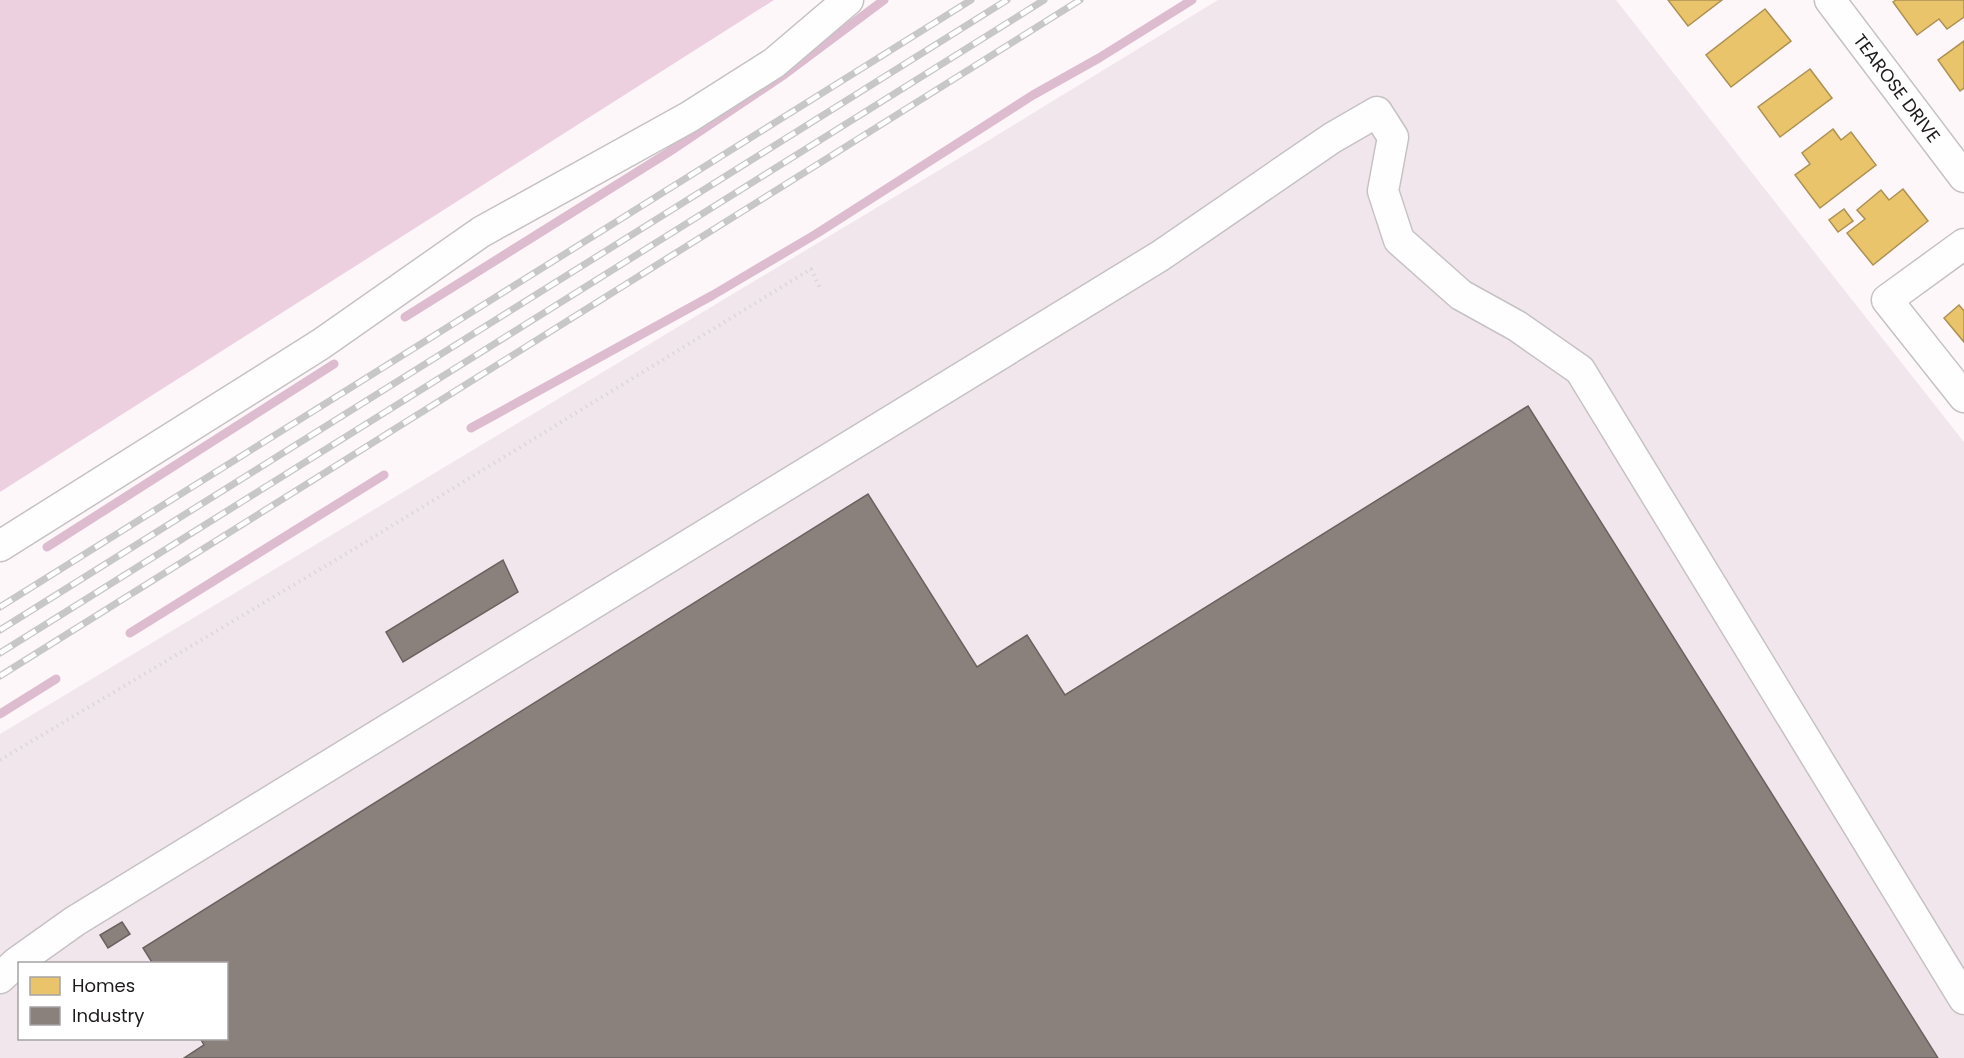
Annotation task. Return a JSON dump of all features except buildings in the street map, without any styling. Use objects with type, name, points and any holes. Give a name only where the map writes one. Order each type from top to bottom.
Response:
[{"type":"street","points":[[0,546],[321,344],[482,232],[689,117],[774,63],[848,0]]},
{"type":"street","name":"TEAROSE DRIVE","points":[[1830,0],[1964,177]]},
{"type":"street","points":[[0,978],[16,963],[75,921],[1160,256],[1332,138],[1377,112],[1392,137],[1383,190],[1400,240],[1461,295],[1517,326],[1580,370],[1964,999]]},
{"type":"street","points":[[1964,244],[1887,300],[1964,397]]},
{"type":"path","points":[[0,760],[349,552],[811,269],[820,288]]},
{"type":"shaded area","points":[[0,0],[774,0],[0,492]]},
{"type":"shaded area","points":[[1218,0],[1616,0],[1964,442],[1964,1058],[0,1058],[0,734],[981,145]]},
{"type":"waterway","points":[[405,317],[669,152],[785,74],[884,0]]},
{"type":"waterway","points":[[471,428],[713,295],[816,234],[1033,95],[1099,58],[1192,0]]},
{"type":"waterway","points":[[47,547],[334,364]]},
{"type":"waterway","points":[[130,633],[384,475]]},
{"type":"waterway","points":[[0,714],[56,679]]},
{"type":"railway","points":[[0,607],[971,0]]},
{"type":"railway","points":[[0,630],[1007,0]]},
{"type":"railway","points":[[0,653],[1044,0]]},
{"type":"railway","points":[[0,676],[1080,0]]}]
